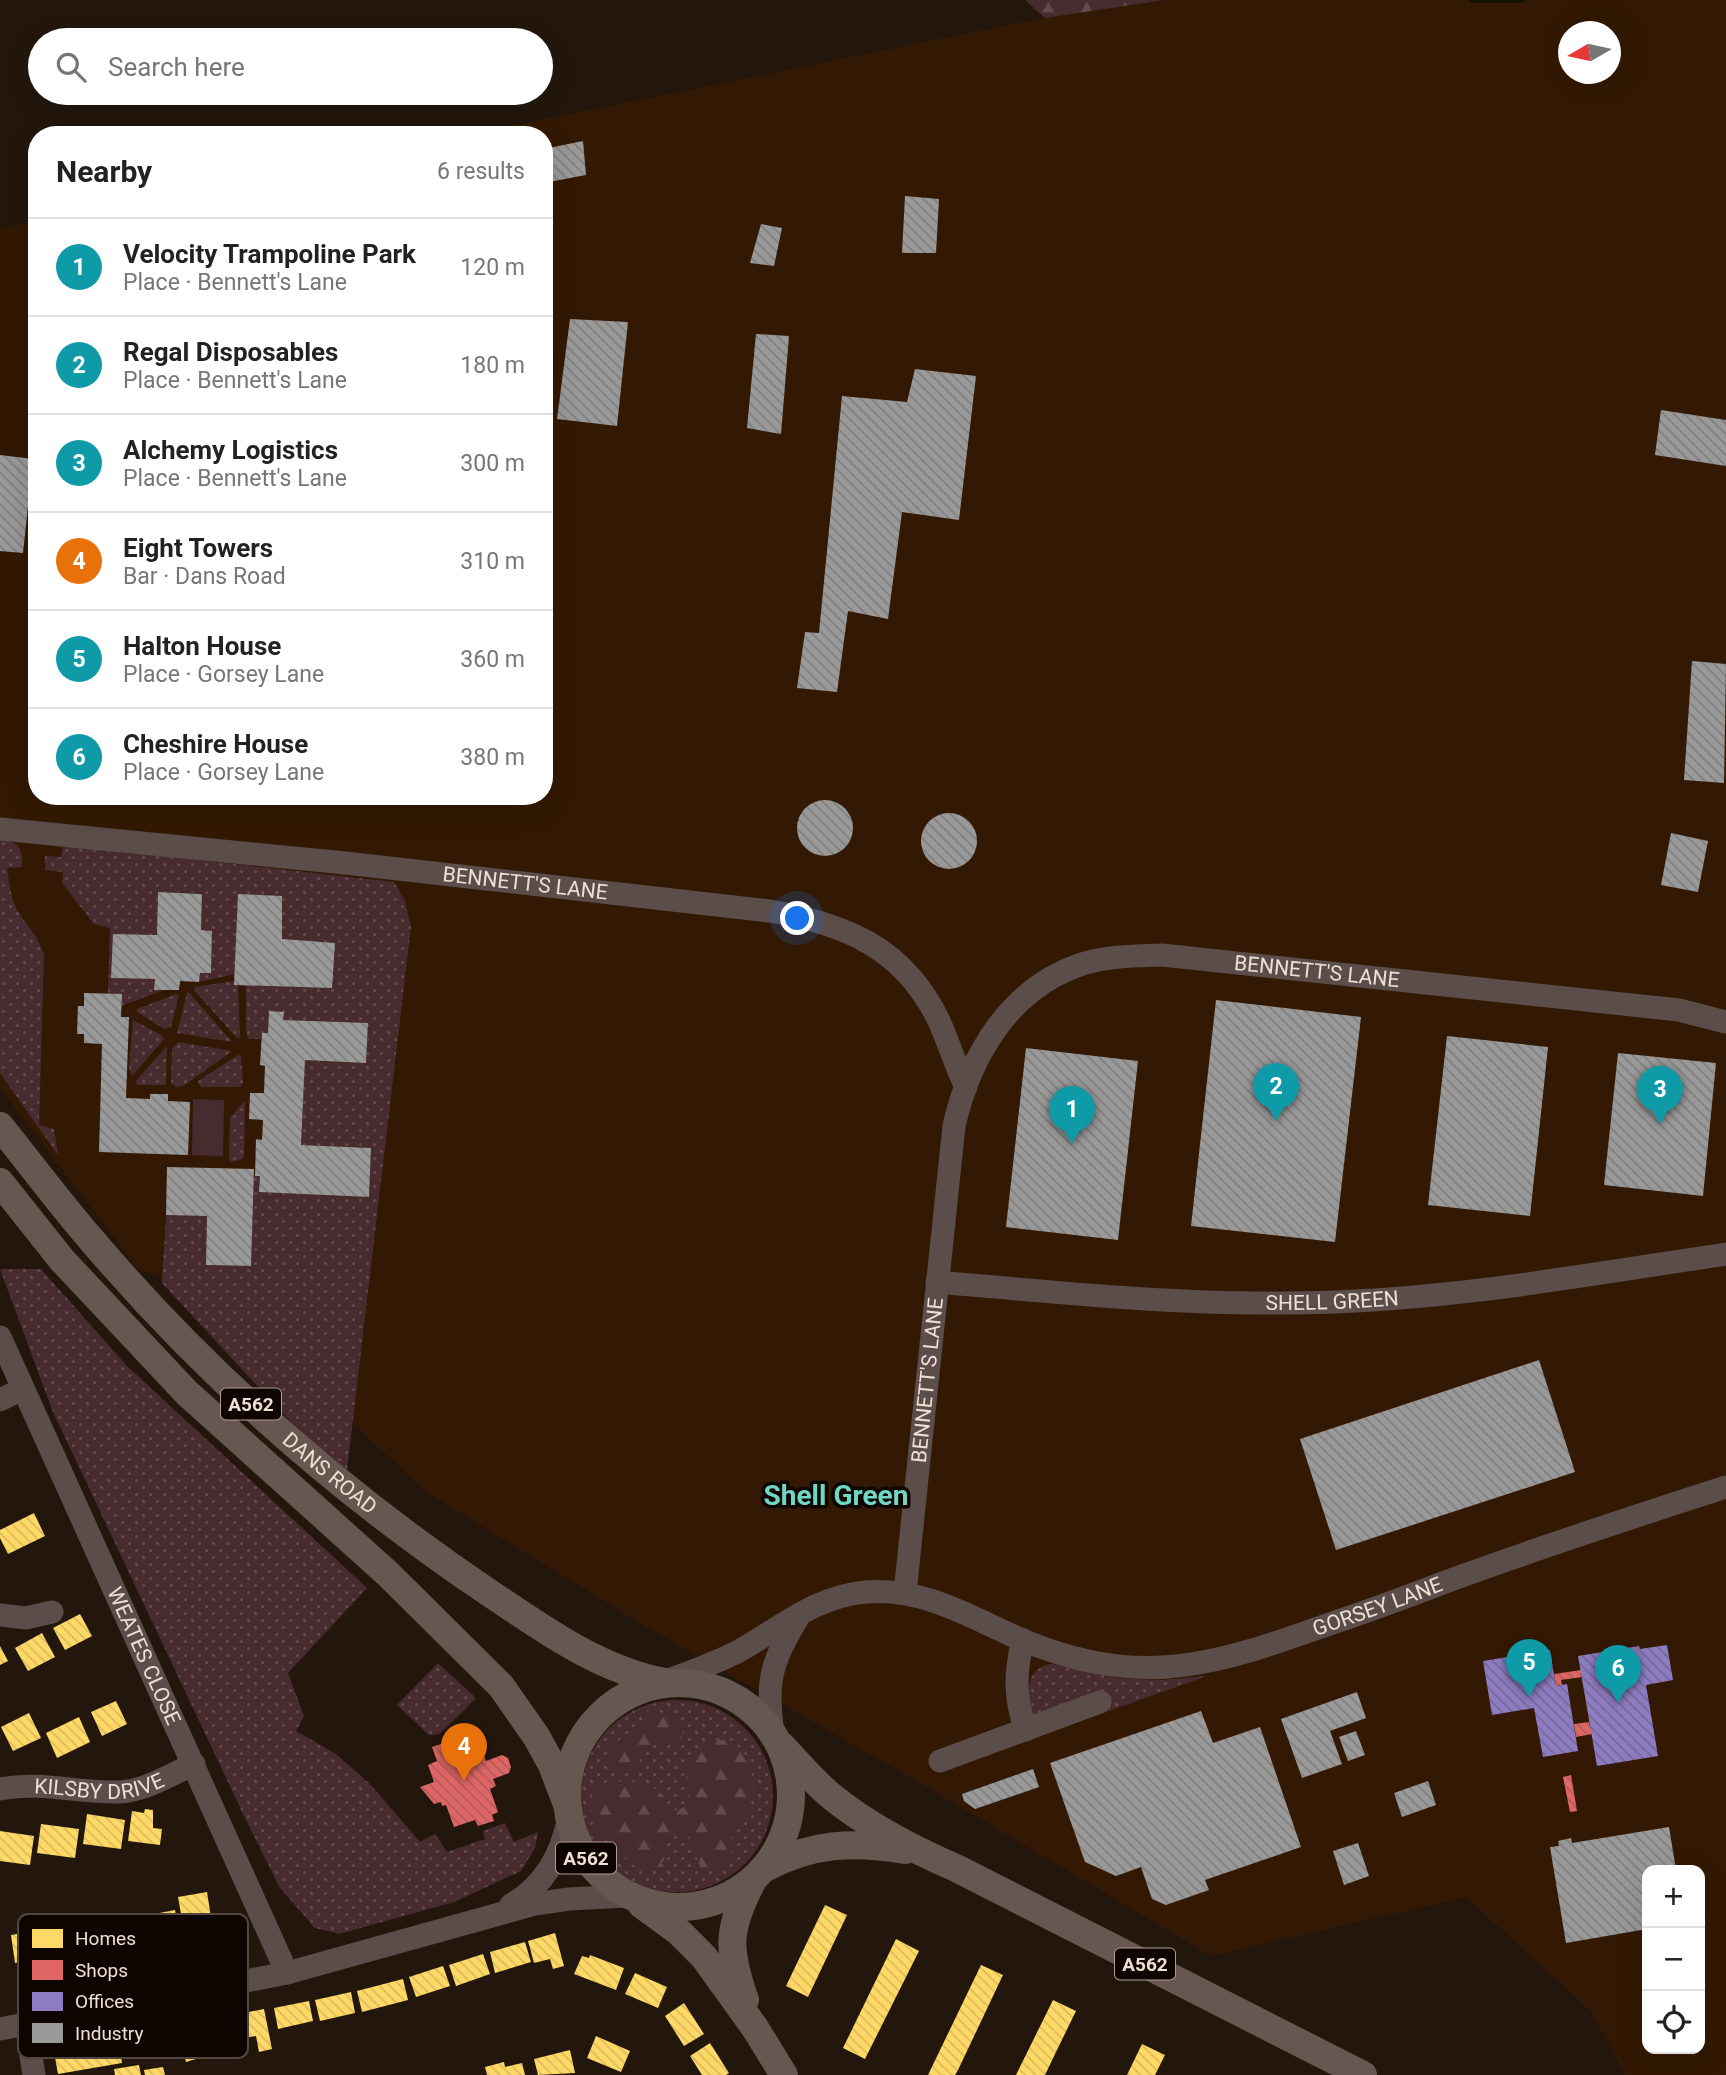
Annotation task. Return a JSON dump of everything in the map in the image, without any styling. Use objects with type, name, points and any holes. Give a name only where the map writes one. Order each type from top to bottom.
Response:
[{"type":"main road","name":"DANS ROAD","points":[[0,1126],[90,1238],[172,1327],[258,1411],[345,1487],[432,1554],[548,1632],[604,1664],[665,1682]]},
{"type":"main road","name":"DANS ROAD","points":[[0,1182],[62,1260],[187,1393],[388,1574],[501,1686],[536,1736],[552,1765],[568,1809]]},
{"type":"main road","name":"A562","points":[[925,1855],[884,1846],[840,1845],[796,1853],[758,1874],[722,1899],[694,1907],[662,1908],[629,1897],[603,1878],[583,1853],[575,1837],[568,1809],[571,1764],[586,1733],[623,1699],[665,1682],[698,1684],[734,1697],[761,1719],[830,1795],[865,1821],[925,1855],[957,1868],[1363,2075]]},
{"type":"main road","name":"A562","points":[[758,1874],[781,1840],[789,1810],[788,1779],[775,1737]]},
{"type":"main road","points":[[755,2028],[736,1976],[731,1947],[738,1910],[758,1874]]},
{"type":"main road","points":[[629,1897],[693,1946],[755,2028],[784,2075]]},
{"type":"street","name":"BENNETT'S LANE","points":[[0,829],[438,873],[770,911],[822,922],[870,943],[888,954],[907,972],[920,987],[940,1023],[956,1068],[966,1087]]},
{"type":"street","name":"BENNETT'S LANE","points":[[905,1593],[954,1126],[973,1067],[994,1029],[1023,996],[1060,973],[1083,964],[1107,958],[1162,955],[1670,1009],[1698,1013],[1726,1022]]},
{"type":"street","name":"SHELL GREEN","points":[[937,1282],[1178,1301],[1287,1303],[1415,1296],[1726,1254]]},
{"type":"street","name":"WEATES CLOSE","points":[[0,1338],[287,1973]]},
{"type":"street","points":[[0,1401],[23,1389]]},
{"type":"street","name":"GORSEY LANE","points":[[665,1682],[738,1651],[779,1624],[815,1605],[866,1592],[905,1593],[951,1606],[1023,1640],[1067,1656],[1104,1665],[1158,1667],[1217,1660],[1265,1647],[1531,1552],[1726,1487]]},
{"type":"street","points":[[0,1615],[26,1618],[52,1612]]},
{"type":"street","points":[[775,1737],[769,1690],[771,1672],[776,1656],[800,1614]]},
{"type":"street","points":[[1023,1640],[1016,1675],[1016,1693],[1026,1730]]},
{"type":"street","points":[[940,1761],[1100,1702]]},
{"type":"street","name":"KILSBY DRIVE","points":[[0,1789],[21,1785],[119,1792],[143,1787],[194,1764]]},
{"type":"street","points":[[493,1915],[522,1898],[542,1881],[558,1854],[568,1809]]},
{"type":"street","points":[[248,1981],[287,1973],[535,1904],[569,1899],[629,1897]]},
{"type":"street","points":[[0,2029],[18,2026]]},
{"type":"shaded area","points":[[1025,0],[1726,0],[1726,2075],[1625,2075],[1592,2012],[1466,1897],[1211,1956],[915,1780],[645,1626],[425,1491],[222,1299],[138,1269],[0,1088],[0,229],[28,223],[28,805],[553,805],[553,126],[510,126],[1044,18]]},
{"type":"green space","points":[[1025,0],[1164,0],[1045,18]]},
{"type":"green space","points":[[0,839],[16,844],[22,855],[22,867],[7,868],[11,892],[15,906],[38,940],[44,954],[39,1125],[54,1129],[58,1155],[0,1073]]},
{"type":"green space","points":[[63,845],[394,882],[405,901],[411,927],[345,1487],[326,1460],[162,1283],[166,1215],[207,1216],[206,1265],[251,1266],[253,1176],[260,1176],[260,1192],[369,1197],[371,1148],[301,1145],[305,1060],[366,1063],[368,1023],[283,1020],[283,1012],[269,1011],[268,1033],[262,1033],[261,1039],[248,1039],[246,985],[238,985],[240,1036],[239,1039],[236,1037],[194,990],[195,987],[234,981],[235,974],[199,982],[200,973],[211,972],[212,931],[201,930],[202,893],[158,892],[157,935],[113,934],[112,978],[155,979],[155,989],[163,990],[121,1006],[122,994],[108,994],[110,928],[94,924],[62,883],[63,872],[45,870],[45,856],[61,857]]},
{"type":"green space","points":[[189,992],[232,1042],[177,1033]]},
{"type":"green space","points":[[179,995],[171,1027],[164,1029],[137,1012],[137,1009]]},
{"type":"green space","points":[[133,1020],[164,1039],[132,1076],[129,1069]]},
{"type":"green space","points":[[178,1042],[232,1051],[185,1085],[176,1087],[171,1082],[172,1049]]},
{"type":"green space","points":[[167,1046],[166,1085],[137,1085],[136,1081]]},
{"type":"green space","points":[[238,1055],[241,1056],[243,1083],[240,1087],[199,1085],[198,1081]]},
{"type":"green space","points":[[193,1099],[224,1100],[223,1156],[192,1155]]},
{"type":"green space","points":[[245,1100],[244,1156],[241,1160],[231,1162],[230,1118]]},
{"type":"green space","points":[[0,1269],[41,1269],[127,1366],[367,1588],[288,1673],[304,1716],[296,1731],[336,1754],[370,1784],[420,1842],[435,1834],[447,1852],[485,1839],[483,1831],[505,1823],[514,1842],[538,1832],[535,1848],[521,1871],[454,1902],[339,1934],[315,1928],[280,1888],[53,1412]]},
{"type":"green space","points":[[438,1663],[476,1698],[440,1734],[429,1735],[397,1705]]},
{"type":"green space","points":[[1051,1664],[1117,1678],[1161,1680],[1207,1676],[1109,1711],[1102,1691],[1032,1715],[1029,1691],[1032,1677],[1036,1671]]},
{"type":"green space","points":[[677,1700],[714,1708],[745,1728],[765,1759],[773,1796],[765,1833],[745,1864],[714,1884],[677,1892],[640,1884],[609,1864],[589,1833],[581,1796],[589,1759],[609,1728],[640,1708]]},
{"type":"green space","points":[[650,1710],[677,1719],[684,1729],[681,1739],[673,1743],[654,1745],[645,1753],[635,1770],[613,1771],[606,1758],[609,1747],[642,1724],[643,1714]]},
{"type":"green space","points":[[727,1740],[736,1745],[747,1759],[753,1778],[750,1805],[743,1816],[732,1824],[732,1852],[718,1870],[701,1869],[687,1832],[674,1832],[665,1843],[668,1854],[659,1867],[644,1871],[594,1835],[588,1802],[598,1788],[609,1783],[623,1781],[646,1785],[658,1791],[677,1811],[688,1805],[685,1764],[688,1757],[707,1741]]},
{"type":"building: Homes","points":[[34,1513],[45,1536],[8,1554],[0,1538],[0,1530]]},
{"type":"building: Homes","points":[[80,1614],[92,1636],[65,1650],[53,1628]]},
{"type":"building: Homes","points":[[42,1633],[55,1657],[28,1671],[15,1648]]},
{"type":"building: Homes","points":[[0,1646],[8,1661],[0,1665]]},
{"type":"building: Homes","points":[[116,1701],[127,1724],[102,1736],[91,1712]]},
{"type":"building: Homes","points":[[29,1713],[41,1738],[13,1751],[1,1727]]},
{"type":"building: Homes","points":[[79,1717],[90,1742],[57,1758],[46,1733]]},
{"type":"building: Homes","points":[[145,1809],[153,1810],[153,1828],[162,1829],[160,1845],[128,1841],[132,1811],[144,1813]]},
{"type":"building: Homes","points":[[87,1814],[125,1820],[121,1849],[83,1844]]},
{"type":"building: Homes","points":[[41,1824],[79,1829],[75,1858],[37,1853]]},
{"type":"building: Homes","points":[[0,1831],[34,1836],[30,1865],[0,1861]]},
{"type":"building: Homes","points":[[207,1892],[210,1914],[181,1914],[178,1897]]},
{"type":"building: Homes","points":[[825,1905],[847,1915],[808,1997],[786,1986]]},
{"type":"building: Homes","points":[[175,1910],[176,1914],[154,1914]]},
{"type":"building: Homes","points":[[555,1933],[564,1966],[553,1969],[550,1959],[534,1963],[528,1941]]},
{"type":"building: Homes","points":[[18,1934],[18,1963],[15,1963],[11,1935]]},
{"type":"building: Homes","points":[[896,1939],[919,1951],[865,2059],[843,2048]]},
{"type":"building: Homes","points":[[525,1942],[531,1962],[495,1973],[490,1952]]},
{"type":"building: Homes","points":[[483,1954],[490,1974],[456,1986],[449,1965]]},
{"type":"building: Homes","points":[[590,1955],[624,1968],[616,1990],[574,1974],[582,1956],[589,1958]]},
{"type":"building: Homes","points":[[981,1965],[1003,1975],[958,2070],[955,2075],[928,2075]]},
{"type":"building: Homes","points":[[443,1966],[450,1986],[416,1997],[409,1977]]},
{"type":"building: Homes","points":[[635,1973],[667,1987],[658,2008],[625,1994]]},
{"type":"building: Homes","points":[[403,1979],[408,2000],[362,2012],[357,1991]]},
{"type":"building: Homes","points":[[351,1992],[355,2013],[320,2021],[315,2000]]},
{"type":"building: Homes","points":[[1053,2000],[1076,2011],[1045,2075],[1016,2075]]},
{"type":"building: Homes","points":[[309,2001],[313,2021],[278,2029],[274,2008]]},
{"type":"building: Homes","points":[[684,2003],[704,2034],[684,2046],[665,2016]]},
{"type":"building: Homes","points":[[264,2009],[272,2049],[259,2052],[256,2036],[248,2037],[248,2012]]},
{"type":"building: Homes","points":[[596,2036],[630,2051],[621,2072],[587,2058]]},
{"type":"building: Homes","points":[[710,2043],[729,2073],[726,2075],[702,2075],[690,2056]]},
{"type":"building: Homes","points":[[1142,2044],[1165,2055],[1155,2075],[1127,2075]]},
{"type":"building: Homes","points":[[570,2050],[575,2073],[538,2075],[534,2059]]},
{"type":"building: Homes","points":[[55,2058],[121,2058],[122,2063],[58,2074]]},
{"type":"building: Homes","points":[[504,2062],[505,2067],[522,2063],[525,2075],[487,2075],[485,2067]]},
{"type":"building: Homes","points":[[139,2065],[141,2075],[115,2075],[114,2069]]},
{"type":"building: Homes","points":[[163,2067],[165,2075],[145,2075],[144,2070]]},
{"type":"building: Shops","points":[[1581,1670],[1582,1677],[1561,1680],[1562,1685],[1556,1686],[1554,1674]]},
{"type":"building: Shops","points":[[1589,1722],[1592,1734],[1576,1737],[1574,1724]]},
{"type":"building: Shops","points":[[467,1735],[471,1748],[480,1745],[486,1761],[502,1755],[508,1758],[511,1767],[509,1773],[493,1779],[496,1786],[490,1789],[498,1812],[492,1815],[494,1821],[478,1826],[475,1820],[454,1827],[446,1805],[442,1806],[441,1802],[434,1804],[420,1787],[434,1782],[428,1765],[437,1761],[432,1747]]},
{"type":"building: Shops","points":[[1571,1775],[1577,1811],[1570,1812],[1563,1777]]},
{"type":"building: Offices","points":[[1667,1645],[1673,1680],[1646,1685],[1658,1756],[1597,1766],[1578,1656],[1639,1646],[1640,1649]]},
{"type":"building: Offices","points":[[1550,1650],[1556,1686],[1567,1684],[1578,1751],[1543,1757],[1534,1708],[1492,1715],[1483,1661]]},
{"type":"building: Industry","points":[[583,141],[586,175],[553,181],[553,147]]},
{"type":"building: Industry","points":[[905,196],[939,199],[936,253],[902,253]]},
{"type":"building: Industry","points":[[761,224],[782,228],[774,266],[750,263]]},
{"type":"building: Industry","points":[[570,319],[628,322],[617,426],[557,419]]},
{"type":"building: Industry","points":[[756,334],[789,336],[781,434],[747,428]]},
{"type":"building: Industry","points":[[915,369],[976,376],[959,520],[902,512],[888,619],[848,611],[837,692],[797,688],[805,632],[819,633],[842,396],[907,402]]},
{"type":"building: Industry","points":[[1661,410],[1726,420],[1726,466],[1655,455]]},
{"type":"building: Industry","points":[[0,455],[28,458],[28,506],[23,553],[0,551]]},
{"type":"building: Industry","points":[[1692,661],[1726,664],[1724,783],[1684,780]]},
{"type":"building: Industry","points":[[825,800],[836,802],[845,808],[851,817],[851,839],[845,848],[836,854],[825,856],[814,854],[805,848],[799,839],[797,828],[799,817],[805,808],[814,802]]},
{"type":"building: Industry","points":[[943,813],[955,813],[965,817],[973,825],[977,841],[973,857],[965,865],[955,869],[943,869],[933,865],[925,857],[921,847],[921,835],[925,825],[933,817]]},
{"type":"building: Industry","points":[[1671,833],[1708,841],[1698,892],[1661,885]]},
{"type":"building: Industry","points":[[158,892],[202,894],[201,930],[212,931],[211,973],[200,973],[199,982],[180,981],[179,990],[154,990],[155,979],[111,978],[113,934],[157,935]]},
{"type":"building: Industry","points":[[238,894],[282,896],[282,939],[335,943],[332,988],[234,985]]},
{"type":"building: Industry","points":[[84,993],[122,994],[121,1017],[129,1017],[126,1098],[150,1099],[150,1094],[168,1094],[168,1101],[190,1102],[188,1155],[99,1152],[102,1044],[84,1043],[84,1034],[77,1034],[78,1006],[84,1006]]},
{"type":"building: Industry","points":[[1216,1000],[1361,1017],[1335,1242],[1191,1226]]},
{"type":"building: Industry","points":[[269,1011],[284,1012],[283,1020],[368,1023],[366,1063],[305,1060],[301,1145],[371,1148],[369,1197],[259,1192],[260,1176],[255,1176],[256,1139],[262,1140],[263,1120],[249,1119],[250,1093],[264,1093],[265,1066],[260,1065],[262,1033],[268,1033]]},
{"type":"building: Industry","points":[[1447,1036],[1548,1047],[1530,1216],[1428,1205]]},
{"type":"building: Industry","points":[[1026,1048],[1138,1061],[1118,1240],[1006,1227]]},
{"type":"building: Industry","points":[[1618,1053],[1716,1063],[1703,1196],[1604,1185]]},
{"type":"building: Industry","points":[[167,1167],[254,1169],[251,1266],[206,1265],[207,1216],[166,1215]]},
{"type":"building: Industry","points":[[1539,1360],[1575,1472],[1336,1550],[1300,1439]]},
{"type":"building: Industry","points":[[1357,1692],[1366,1718],[1330,1731],[1342,1764],[1302,1778],[1281,1719]]},
{"type":"building: Industry","points":[[1201,1711],[1213,1743],[1260,1727],[1301,1847],[1205,1880],[1209,1890],[1166,1905],[1152,1899],[1141,1867],[1116,1876],[1085,1862],[1050,1763]]},
{"type":"building: Industry","points":[[1356,1731],[1365,1755],[1348,1761],[1339,1737]]},
{"type":"building: Industry","points":[[1033,1769],[1039,1787],[975,1809],[964,1801],[962,1794]]},
{"type":"building: Industry","points":[[1428,1781],[1436,1805],[1402,1817],[1394,1793]]},
{"type":"building: Industry","points":[[1669,1827],[1675,1865],[1642,1865],[1642,1930],[1566,1943],[1550,1847],[1559,1846],[1558,1841],[1571,1838],[1572,1843]]},
{"type":"building: Industry","points":[[1358,1843],[1369,1876],[1344,1885],[1333,1851]]},
{"type":"waterway","points":[[1472,0],[1521,0]]},
{"type":"place","name":"Regal Disposables","points":[[1276,1121]]},
{"type":"place","name":"Alchemy Logistics","points":[[1660,1124]]},
{"type":"place","name":"Velocity Trampoline Park","points":[[1072,1144]]},
{"type":"place","name":"Halton House","points":[[1529,1697]]},
{"type":"place","name":"Cheshire House","points":[[1618,1703]]},
{"type":"place","name":"Eight Towers","points":[[464,1781]]},
{"type":"district","name":"Shell Green","points":[[836,1495]]}]
